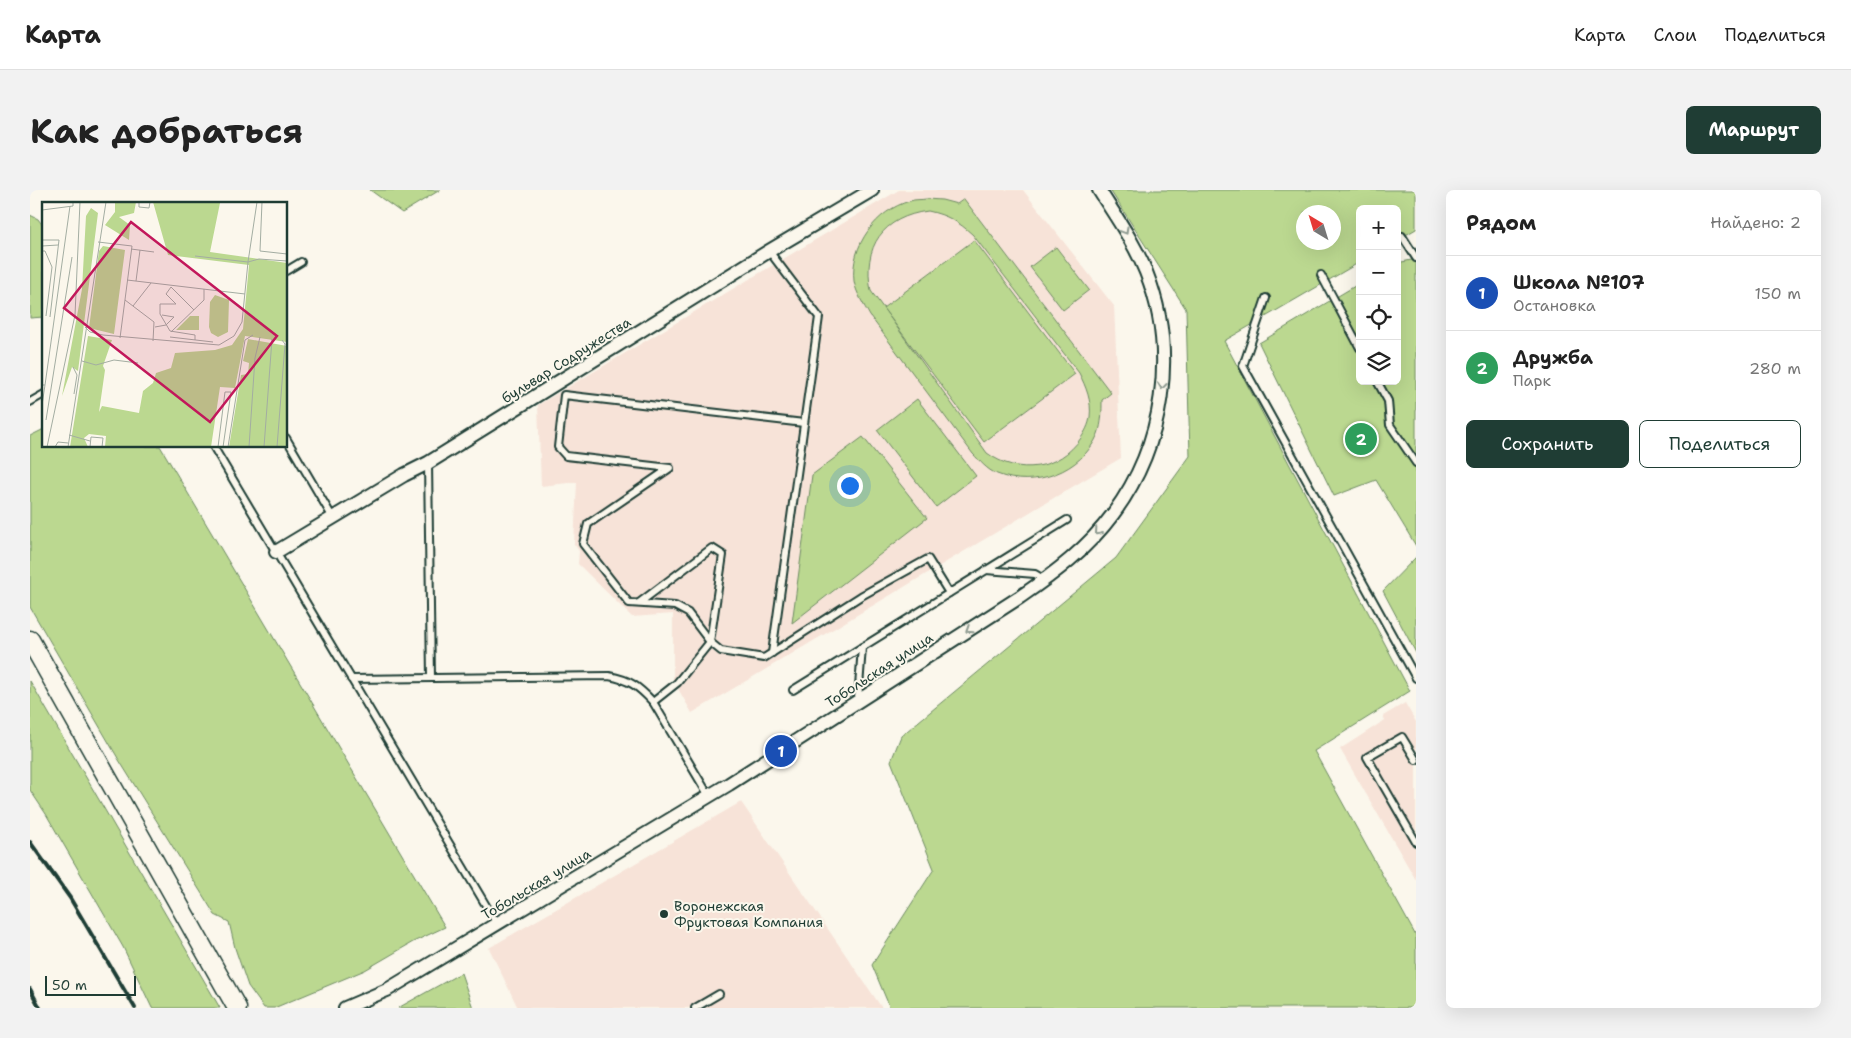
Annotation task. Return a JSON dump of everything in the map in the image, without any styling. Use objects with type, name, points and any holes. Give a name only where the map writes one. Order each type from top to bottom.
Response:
[{"type":"street","name":"бульвар Содружества","points":[[276,552],[404,475],[428,463],[769,251],[872,190]]},
{"type":"street","name":"Тобольская улица","points":[[345,1008],[386,990],[709,796],[858,702],[1045,580],[1076,555],[1094,536],[1113,515],[1125,496],[1148,449],[1155,428],[1163,387],[1163,344],[1159,316],[1147,274],[1127,232],[1099,190]]},
{"type":"street","points":[[30,640],[237,1008]]},
{"type":"street","points":[[365,1008],[386,990]]},
{"type":"lane","points":[[1402,236],[1416,258]]},
{"type":"lane","points":[[769,251],[819,317],[772,654]]},
{"type":"lane","points":[[288,270],[301,262]]},
{"type":"lane","points":[[1321,275],[1356,341]]},
{"type":"lane","points":[[1266,298],[1243,366],[1416,678]]},
{"type":"lane","points":[[1379,385],[1388,401],[1390,425],[1416,463]]},
{"type":"lane","points":[[30,402],[42,395]]},
{"type":"lane","points":[[804,423],[564,395],[558,447],[566,456],[670,468],[588,524],[583,544],[629,603],[675,606],[688,612],[710,642],[721,651],[764,658],[861,596],[928,559],[949,593]]},
{"type":"lane","points":[[288,441],[333,518]]},
{"type":"lane","points":[[213,448],[497,925]]},
{"type":"lane","points":[[428,463],[431,678]]},
{"type":"lane","points":[[793,690],[1067,520]]},
{"type":"lane","points":[[639,603],[712,548],[723,555],[710,642],[677,683],[653,702]]},
{"type":"lane","points":[[986,570],[1035,574],[1045,580]]},
{"type":"lane","points":[[858,702],[862,647]]},
{"type":"lane","points":[[351,679],[609,676],[626,679],[653,702],[709,796]]},
{"type":"lane","points":[[1416,760],[1402,737],[1367,757],[1416,842]]},
{"type":"lane","points":[[695,1008],[719,994]]},
{"type":"shaded area","points":[[899,190],[1023,190],[1114,306],[1121,458],[692,713],[673,680],[673,614],[632,617],[578,564],[579,551],[574,544],[577,482],[541,486],[538,405]]},
{"type":"shaded area","points":[[1405,703],[1416,722],[1416,880],[1340,749],[1385,720],[1383,716]]},
{"type":"shaded area","points":[[741,802],[882,1008],[518,1008],[489,948]]},
{"type":"green space","points":[[370,190],[440,190],[402,213]]},
{"type":"green space","points":[[1110,190],[1416,190],[1416,229],[1401,238],[1401,205],[1356,205],[1356,264],[1224,341],[1410,691],[1314,751],[1416,936],[1416,1008],[890,1008],[872,965],[934,869],[891,761],[901,736],[1116,558],[1190,456],[1186,309]]},
{"type":"green space","points":[[924,199],[942,200],[957,204],[964,199],[1111,393],[1102,400],[1102,417],[1099,430],[1091,447],[1069,467],[1041,478],[1026,479],[1011,478],[997,474],[987,468],[973,454],[870,316],[856,290],[854,281],[856,255],[861,243],[876,221],[886,212],[910,201]],"holes":[[[928,211],[952,220],[963,226],[973,235],[1082,378],[1090,405],[1088,426],[1072,449],[1050,463],[1025,467],[1012,465],[987,453],[871,291],[870,260],[873,247],[879,236],[899,220],[912,214]]]},
{"type":"green space","points":[[30,215],[38,219],[42,224],[42,317],[30,318]]},
{"type":"green space","points":[[974,240],[1075,374],[984,442],[883,308]]},
{"type":"green space","points":[[1056,247],[1089,290],[1063,310],[1030,267]]},
{"type":"green space","points":[[1416,259],[1416,546],[1376,480],[1334,496],[1259,343],[1356,285],[1356,385],[1401,385],[1401,262]]},
{"type":"green space","points":[[917,399],[976,476],[936,507],[877,430]]},
{"type":"green space","points":[[42,430],[42,448],[161,448],[445,927],[413,942],[365,970],[274,1008],[264,1008],[248,986],[235,948],[229,922],[215,915],[119,760],[30,607],[30,436]]},
{"type":"green space","points":[[863,437],[927,518],[792,623],[812,475]]},
{"type":"green space","points":[[1416,557],[1416,653],[1383,591]]},
{"type":"green space","points":[[30,681],[220,1008],[152,1008],[123,947],[46,814],[30,790]]},
{"type":"green space","points":[[461,973],[473,1008],[398,1008]]},
{"type":"railway","points":[[30,842],[70,898],[135,1008]]},
{"type":"railway","points":[[30,989],[40,1008]]},
{"type":"place","name":"Дружба","points":[[1361,439]]},
{"type":"place","name":"Школа №107","points":[[781,751]]},
{"type":"place","name":"Воронежская Фруктовая Компания","points":[[664,914]]}]
